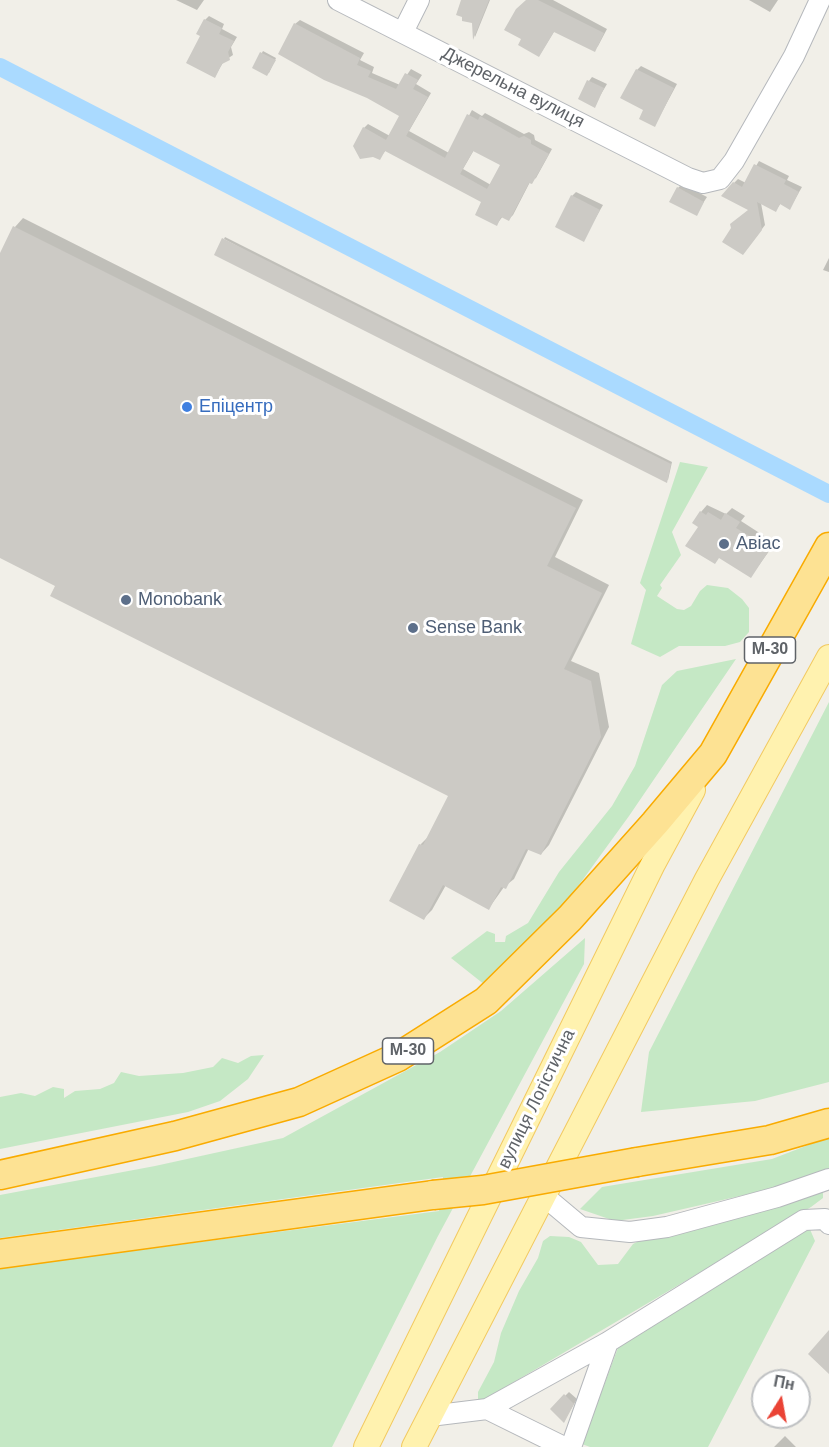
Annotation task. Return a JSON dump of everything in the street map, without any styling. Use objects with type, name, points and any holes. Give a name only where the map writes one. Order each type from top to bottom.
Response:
[{"type":"highway","name":"М-30","points":[[0,1175],[175,1136],[299,1102],[398,1057],[486,1001],[570,918],[713,754],[829,547]]},
{"type":"highway","points":[[0,1254],[483,1190],[770,1140],[829,1123]]},
{"type":"main road","points":[[414,1447],[708,879],[829,657]]},
{"type":"main road","name":"вулиця Логістична","points":[[366,1447],[652,864],[713,754]]},
{"type":"street","name":"Джерельна вулиця","points":[[338,0],[687,178],[703,183],[720,179],[734,161],[794,56],[820,0]]},
{"type":"street","points":[[403,32],[419,0]]},
{"type":"street","points":[[544,1196],[581,1227],[630,1232],[667,1227],[766,1200],[829,1179]]},
{"type":"street","points":[[430,1416],[487,1409],[608,1341],[804,1220],[825,1219],[829,1224]]},
{"type":"street","points":[[571,1447],[608,1341]]},
{"type":"street","points":[[487,1409],[564,1447]]},
{"type":"green space","points":[[680,462],[708,467],[672,532],[681,555],[660,585],[662,588],[657,596],[677,609],[684,610],[691,606],[700,591],[707,585],[728,588],[749,608],[749,632],[740,642],[725,646],[679,646],[660,657],[631,644],[646,590],[640,583]]},
{"type":"green space","points":[[736,659],[629,816],[547,929],[485,985],[451,958],[487,931],[495,934],[495,942],[505,942],[506,936],[528,923],[559,872],[612,806],[635,766],[662,685],[677,671]]},
{"type":"green space","points":[[829,702],[829,1082],[755,1101],[641,1112],[649,1052]]},
{"type":"green space","points":[[585,938],[584,964],[438,1236],[332,1447],[0,1447],[0,1268],[439,1211],[443,1177],[0,1238],[0,1195],[155,1166],[283,1138],[440,1052],[501,1011]]},
{"type":"green space","points":[[264,1055],[248,1079],[220,1101],[188,1112],[0,1149],[0,1097],[21,1093],[35,1096],[53,1087],[64,1089],[64,1098],[75,1091],[100,1089],[114,1083],[121,1072],[139,1076],[183,1073],[213,1067],[222,1058],[238,1063],[251,1056]]},
{"type":"green space","points":[[829,1137],[829,1169],[779,1187],[653,1216],[615,1221],[580,1209],[602,1187],[772,1159]]},
{"type":"green space","points":[[823,1191],[823,1198],[811,1207],[497,1392],[485,1402],[478,1399],[478,1392],[494,1362],[501,1333],[519,1291],[538,1258],[543,1241],[550,1236],[569,1237],[581,1242],[598,1265],[618,1264],[633,1244],[643,1239]]},
{"type":"green space","points":[[809,1227],[815,1241],[708,1447],[590,1447],[582,1444],[619,1345]]},
{"type":"building","points":[[461,0],[489,0],[473,40],[472,23],[462,21],[462,17],[456,15]]},
{"type":"building","points":[[526,0],[538,0],[604,33],[595,52],[554,32],[539,57],[518,45],[521,39],[504,30],[516,9]]},
{"type":"building","points":[[204,19],[222,28],[219,34],[234,41],[228,52],[230,60],[222,64],[215,78],[186,63],[200,36],[196,34]]},
{"type":"building","points":[[294,23],[360,58],[357,65],[371,71],[368,77],[396,89],[405,73],[418,80],[413,89],[428,97],[406,136],[445,158],[467,114],[478,120],[480,116],[519,138],[524,136],[531,140],[531,144],[549,154],[532,184],[529,183],[509,221],[501,217],[497,226],[475,215],[481,202],[385,151],[380,160],[373,157],[360,159],[353,146],[363,127],[386,140],[399,116],[367,98],[324,80],[278,54]],"holes":[[[473,151],[500,165],[487,189],[460,174]]]},
{"type":"building","points":[[260,52],[276,60],[267,76],[252,68]]},
{"type":"building","points":[[636,69],[674,88],[655,127],[639,119],[643,110],[620,98]]},
{"type":"building","points":[[587,80],[604,88],[595,108],[578,99]]},
{"type":"building","points":[[754,164],[786,180],[784,184],[799,192],[790,210],[780,204],[776,212],[757,202],[762,230],[743,255],[722,242],[731,228],[730,224],[748,210],[721,196],[733,182],[742,187]]},
{"type":"building","points":[[677,187],[704,202],[697,216],[669,202]]},
{"type":"building","points":[[571,195],[600,210],[584,242],[555,227]]},
{"type":"building","name":"Епіцентр","points":[[13,226],[576,508],[547,566],[602,593],[564,669],[591,681],[601,737],[541,855],[526,849],[506,889],[501,887],[489,910],[443,885],[424,920],[389,901],[419,844],[423,845],[448,796],[50,596],[55,586],[0,558],[0,253]]},
{"type":"building","points":[[222,238],[671,464],[667,483],[214,255]]},
{"type":"building","name":"Авіас","points":[[700,511],[706,515],[708,512],[721,520],[725,513],[740,522],[736,528],[770,549],[751,578],[719,558],[715,564],[685,546],[698,527],[692,523]]},
{"type":"building","points":[[829,1330],[829,1374],[808,1354]]},
{"type":"building","points":[[564,1394],[574,1404],[564,1423],[550,1409]]},
{"type":"waterway","points":[[0,67],[829,494]]},
{"type":"place","name":"Епіцентр","points":[[187,407]]},
{"type":"place","name":"Авіас","points":[[724,544]]},
{"type":"place","name":"Monobank","points":[[126,600]]},
{"type":"place","name":"Sense Bank","points":[[413,628]]}]
